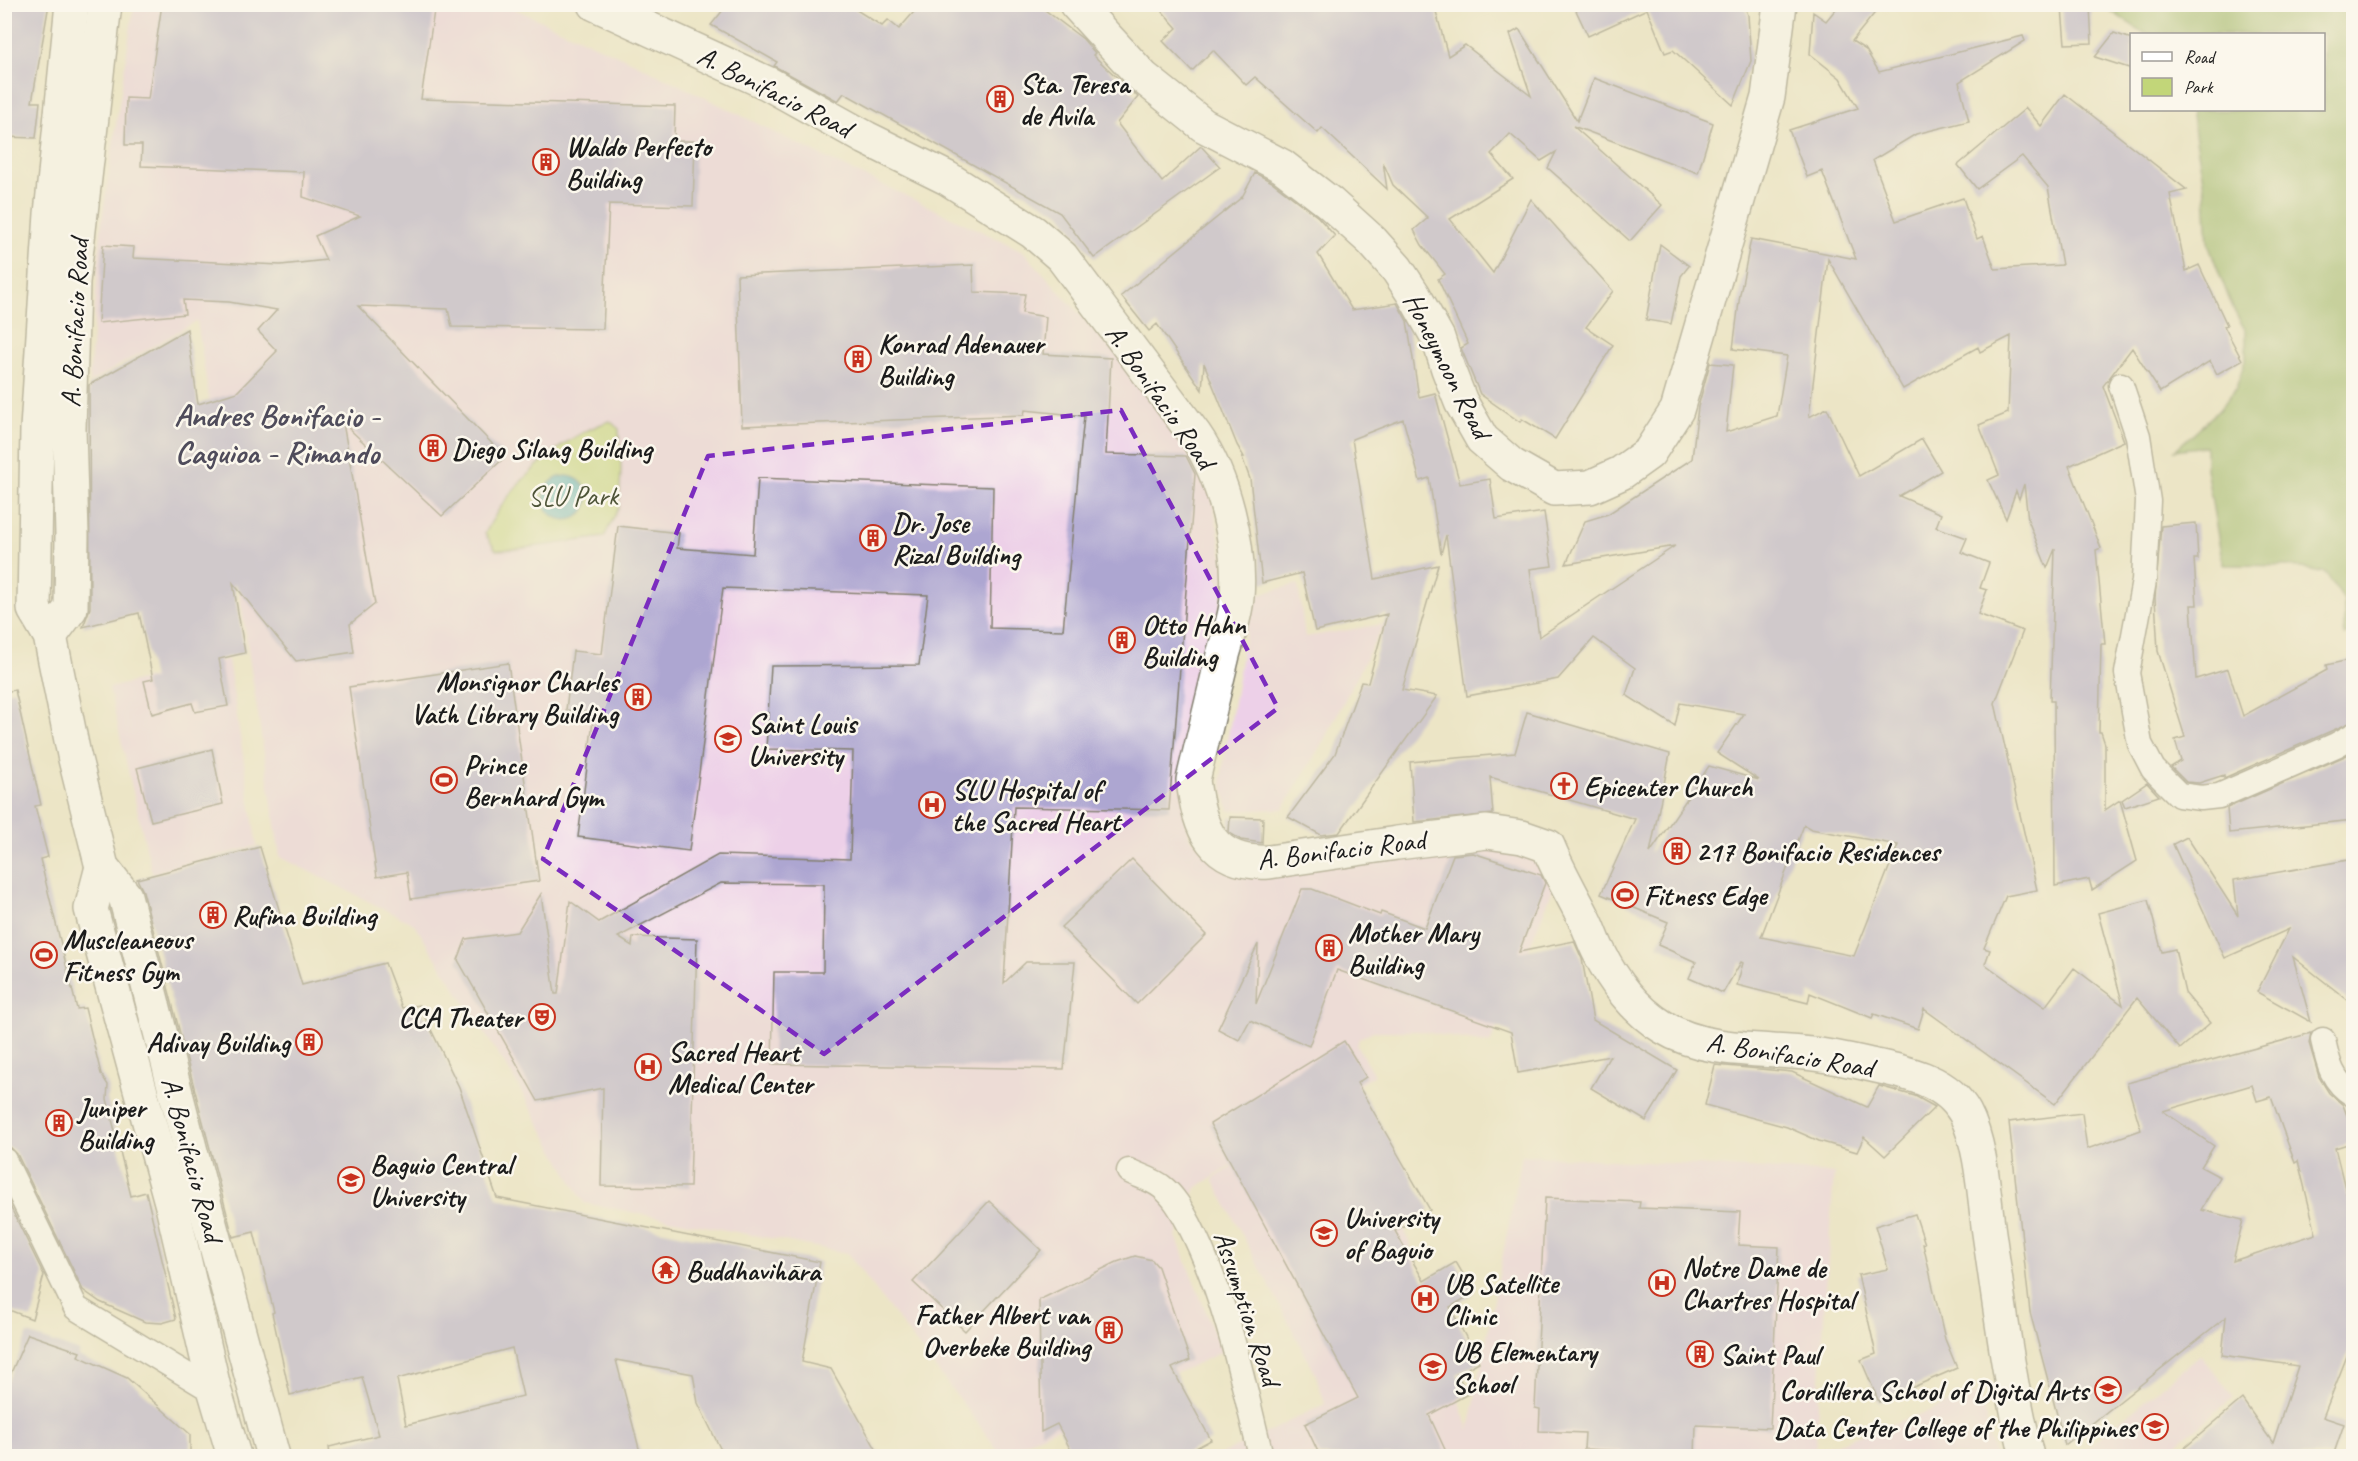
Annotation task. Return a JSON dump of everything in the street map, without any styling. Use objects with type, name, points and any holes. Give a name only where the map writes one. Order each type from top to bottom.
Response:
[{"type":"main road","name":"A. Bonifacio Road","points":[[72,4],[51,225],[37,429],[34,609],[50,636],[74,755],[102,867],[125,896],[273,1456]]},
{"type":"main road","name":"A. Bonifacio Road","points":[[50,636],[71,608],[72,535],[69,429],[73,282],[105,4]]},
{"type":"main road","name":"A. Bonifacio Road","points":[[595,4],[769,84],[866,138],[947,178],[1033,232],[1062,258],[1195,435],[1206,451],[1219,482],[1230,517],[1236,558],[1238,598],[1193,780],[1196,810],[1208,837],[1218,849],[1253,863],[1487,832],[1522,837],[1548,846],[1563,882],[1614,979],[1634,1004],[1663,1027],[1700,1042],[1768,1052],[1813,1054],[1904,1072],[1921,1077],[1954,1097],[1966,1114],[1976,1147],[2005,1346],[2027,1456]]},
{"type":"main road","name":"Honeymoon Road","points":[[1076,4],[1143,77],[1203,125],[1282,166],[1330,203],[1372,241],[1414,294],[1438,338],[1461,402],[1482,440],[1512,465],[1554,489],[1590,487],[1621,473],[1649,453],[1677,410],[1768,97],[1780,4]]},
{"type":"main road","name":"A. Bonifacio Road","points":[[102,867],[91,909],[172,1206],[215,1392],[233,1456]]},
{"type":"street","points":[[2121,385],[2138,436],[2148,501],[2144,581],[2127,672],[2140,744],[2153,769],[2179,795],[2201,798],[2219,796],[2354,735]]},
{"type":"street","points":[[2323,1040],[2330,1069],[2342,1088],[2354,1095]]},
{"type":"street","points":[[4,1160],[76,1308],[215,1392]]},
{"type":"street","name":"Assumption Road","points":[[1129,1171],[1162,1186],[1180,1208],[1199,1244],[1216,1288],[1237,1359],[1261,1456]]},
{"type":"highlighted area","points":[[1121,410],[1278,708],[824,1054],[543,859],[708,456]]},
{"type":"shaded area","name":"Saint Louis University","points":[[134,5],[506,5],[637,64],[847,168],[1023,251],[1204,451],[1226,575],[1184,787],[1189,836],[1205,852],[1479,838],[1546,852],[1555,884],[1490,1044],[1419,1031],[1373,1031],[1359,1039],[1357,1046],[1374,1075],[1196,1188],[1176,1236],[1222,1352],[1001,1454],[847,1253],[584,1203],[513,1077],[414,924],[280,857],[197,321],[89,383],[102,218]]},
{"type":"shaded area","points":[[1298,584],[1305,637],[1384,624],[1324,740],[1283,809],[1229,811],[1221,779],[1252,596]]},
{"type":"shaded area","points":[[228,659],[257,846],[152,873],[109,688]]},
{"type":"shaded area","name":"Notre Dame de Chartres Hospital","points":[[1359,1086],[1469,1430],[1522,1155],[1834,1173],[1815,1451],[1980,1393],[1994,1456],[1218,1456],[1325,1404],[1316,1375],[1213,1179]]},
{"type":"shaded area","name":"Data Center College of the Philippines","points":[[2200,1355],[2234,1397],[2162,1456],[2077,1456]]},
{"type":"green space","points":[[2102,5],[2353,5],[2353,631],[2344,635],[2344,600],[2326,573],[2291,566],[2223,565],[2206,469],[2206,446],[2175,450],[2219,410],[2236,388],[2246,358],[2246,331],[2233,309],[2208,244],[2205,193],[2191,111],[2325,111],[2325,33],[2144,33]]},
{"type":"green space","name":"SLU Park","points":[[610,421],[619,429],[621,469],[619,507],[604,537],[496,550],[485,534],[495,516],[521,482],[554,451],[572,439]]},
{"type":"water","points":[[566,476],[575,477],[582,482],[587,489],[587,507],[582,514],[575,519],[566,520],[557,519],[550,514],[545,507],[544,498],[545,489],[550,482],[557,477]]},
{"type":"building","points":[[4,4],[49,4],[32,102],[40,102],[36,138],[4,137]]},
{"type":"building","points":[[162,4],[435,4],[421,99],[675,106],[674,141],[695,141],[693,206],[609,204],[603,329],[452,327],[448,309],[358,306],[505,457],[442,516],[343,423],[375,604],[350,624],[354,652],[296,661],[233,583],[245,653],[219,659],[228,706],[195,712],[192,703],[152,714],[144,681],[153,679],[139,613],[83,627],[90,608],[89,385],[187,329],[198,404],[237,392],[277,351],[258,331],[277,310],[229,302],[183,300],[185,314],[98,323],[103,245],[134,247],[133,258],[281,265],[326,260],[315,236],[360,216],[303,197],[304,172],[141,166],[142,145],[125,145],[126,98],[148,99]]},
{"type":"building","points":[[728,4],[847,4],[882,26],[888,20],[899,29],[921,4],[1037,4],[1083,39],[1095,53],[1093,55],[1138,97],[1117,123],[1162,182],[1201,146],[1220,167],[1094,258],[1060,213],[844,93],[838,101],[774,66],[777,62],[711,25]]},
{"type":"building","points":[[1156,4],[1434,4],[1448,56],[1465,45],[1531,96],[1510,34],[1519,29],[1577,121],[1594,78],[1713,123],[1698,173],[1573,126],[1662,205],[1630,241],[1548,168],[1556,152],[1541,161],[1510,134],[1491,154],[1513,179],[1450,219],[1493,273],[1531,199],[1613,291],[1586,327],[1613,345],[1555,439],[1522,419],[1520,422],[1480,394],[1461,348],[1468,344],[1438,279],[1445,274],[1422,245],[1414,230],[1428,218],[1393,185],[1383,162],[1387,189],[1322,128],[1318,133],[1255,77],[1246,85],[1213,50],[1192,71],[1163,41],[1177,28]]},
{"type":"building","points":[[1573,4],[1744,4],[1748,15],[1751,61],[1733,105],[1673,50],[1665,53],[1647,9],[1588,36]]},
{"type":"building","points":[[1840,4],[1882,4],[1852,41],[1866,50],[1879,72],[2023,36],[2025,41],[1959,82],[1969,121],[1916,134],[1873,160],[1896,221],[1963,198],[1977,239],[1983,236],[1995,269],[2062,265],[2048,187],[2022,156],[1977,189],[1958,165],[2026,108],[2041,126],[2065,94],[2187,190],[2170,194],[2186,271],[2199,265],[2227,325],[2224,326],[2242,360],[2217,374],[2210,361],[2160,392],[2132,348],[2103,386],[2124,441],[2069,466],[2101,548],[2096,550],[2105,644],[2101,644],[2099,732],[2105,744],[2105,810],[2120,800],[2137,861],[2092,890],[2089,879],[2055,886],[2054,701],[2050,701],[2055,549],[2047,568],[2028,520],[2024,484],[2019,499],[2016,491],[2006,519],[1988,480],[1999,475],[1979,425],[2008,413],[2011,336],[1980,352],[1978,347],[1903,389],[1828,259],[1809,417],[1827,408],[1859,476],[1922,439],[1941,471],[1899,496],[1941,514],[1936,527],[1967,538],[1961,552],[1989,563],[1980,588],[1987,590],[1978,614],[2023,631],[1995,703],[2037,890],[2006,896],[1984,948],[1990,950],[1985,964],[2045,1007],[2074,968],[2123,1005],[2098,913],[2148,900],[2162,952],[2175,949],[2185,993],[2210,1023],[2180,1049],[2137,998],[2055,1104],[1924,1009],[1918,1029],[1874,1014],[1872,1018],[1810,993],[1808,1003],[1737,985],[1743,963],[1741,962],[1723,993],[1689,978],[1696,962],[1658,945],[1668,922],[1601,894],[1635,819],[1490,777],[1493,814],[1414,822],[1410,762],[1515,753],[1527,712],[1670,754],[1650,853],[1709,766],[1759,780],[1717,753],[1744,714],[1680,703],[1675,726],[1626,695],[1635,668],[1594,638],[1558,679],[1467,696],[1446,535],[1441,554],[1429,478],[1420,481],[1403,419],[1352,439],[1375,579],[1438,565],[1402,690],[1437,696],[1339,833],[1321,835],[1288,817],[1335,754],[1361,682],[1368,683],[1387,614],[1315,631],[1302,573],[1262,583],[1250,479],[1242,457],[1244,457],[1204,363],[1202,390],[1157,324],[1149,331],[1121,296],[1242,197],[1255,173],[1272,182],[1318,217],[1335,236],[1318,254],[1352,310],[1397,303],[1407,321],[1419,397],[1435,393],[1460,484],[1490,479],[1496,519],[1544,512],[1552,566],[1530,569],[1539,637],[1675,546],[1566,564],[1585,521],[1608,514],[1692,459],[1698,407],[1710,363],[1733,365],[1726,432],[1777,416],[1787,356],[1733,349],[1740,294],[1751,239],[1856,259],[1822,171],[1807,177],[1789,130],[1858,108],[1840,78],[1810,54],[1813,12],[1826,21]],"holes":[[[1804,825],[1811,829],[1898,845],[1854,956],[1761,937]]]},
{"type":"building","points":[[2090,6],[2092,43],[2065,44],[2062,8]]},
{"type":"building","points":[[2114,33],[2130,38],[2130,68],[2095,57]]},
{"type":"building","points":[[1660,244],[1689,266],[1681,276],[1671,324],[1646,320]]},
{"type":"building","points":[[973,265],[974,292],[1025,294],[1022,313],[1046,317],[1043,354],[1111,358],[1106,454],[1186,456],[1195,474],[1169,810],[1014,807],[1004,983],[1026,962],[1075,962],[1064,1069],[772,1064],[774,972],[823,972],[824,884],[721,883],[618,937],[632,946],[633,937],[697,939],[690,1187],[601,1186],[603,1088],[538,1101],[458,960],[466,939],[517,932],[541,894],[555,994],[558,994],[570,901],[599,922],[718,855],[850,859],[853,751],[766,749],[771,666],[919,665],[928,595],[723,588],[689,851],[578,837],[594,713],[566,710],[573,651],[602,654],[618,526],[679,533],[677,548],[753,554],[758,478],[993,487],[990,628],[1063,630],[1084,416],[1025,410],[1024,415],[742,426],[737,275]]},
{"type":"building","points":[[2196,523],[2198,559],[2194,559],[2197,605],[2191,605],[2196,679],[2228,669],[2243,716],[2327,670],[2326,665],[2354,659],[2354,721],[2224,778],[2224,775],[2199,783],[2186,782],[2171,767],[2181,761],[2175,740],[2185,737],[2158,651],[2155,598],[2161,526]]},
{"type":"building","name":"Prince Bernhard Gym","points":[[508,663],[539,881],[411,899],[407,872],[377,877],[349,687]]},
{"type":"building","points":[[15,690],[41,805],[35,806],[48,857],[40,859],[77,1009],[85,1008],[101,1074],[108,1085],[107,1099],[131,1196],[146,1192],[176,1319],[162,1323],[145,1322],[100,1302],[83,1290],[17,1154],[11,1148],[4,1146],[4,692]]},
{"type":"building","points":[[212,749],[223,804],[151,821],[137,768]]},
{"type":"building","points":[[2354,752],[2354,820],[2229,833],[2227,808]]},
{"type":"building","points":[[2147,783],[2159,796],[2125,807],[2122,800]]},
{"type":"building","points":[[1230,817],[1263,818],[1262,843],[1241,840],[1229,832]]},
{"type":"building","points":[[2187,837],[2238,916],[2234,880],[2354,859],[2354,1005],[2293,957],[2311,1022],[2257,992],[2289,929],[2225,958],[2173,844]]},
{"type":"building","points":[[260,847],[302,985],[385,963],[402,1008],[419,1005],[459,1087],[497,1198],[820,1262],[802,1362],[831,1369],[880,1456],[729,1456],[720,1448],[698,1403],[693,1374],[616,1360],[641,1456],[330,1456],[329,1447],[379,1435],[362,1377],[290,1395],[272,1313],[274,1312],[254,1232],[233,1237],[143,891],[137,879]],"holes":[[[512,1348],[523,1396],[406,1425],[397,1379]]]},
{"type":"building","name":"Mother Mary Building","points":[[1473,853],[1541,875],[1545,883],[1519,952],[1574,941],[1582,959],[1593,1020],[1677,1070],[1646,1121],[1591,1088],[1610,1056],[1518,1073],[1511,1032],[1337,970],[1309,1046],[1250,1020],[1239,1040],[1218,1029],[1258,944],[1256,1004],[1302,889],[1312,889],[1380,915],[1381,912],[1425,928],[1453,855]]},
{"type":"building","points":[[1132,859],[1206,935],[1137,1004],[1061,927]]},
{"type":"building","points":[[2311,1033],[2309,1043],[2319,1077],[2329,1093],[2343,1105],[2354,1134],[2354,1142],[2335,1148],[2354,1224],[2354,1338],[2323,1417],[2344,1424],[2333,1456],[2175,1456],[2242,1399],[2273,1443],[2298,1366],[2222,1355],[2226,1317],[2065,1445],[2030,1312],[2009,1122],[2082,1113],[2087,1149],[2141,1130],[2127,1083]],"holes":[[[2252,1085],[2257,1101],[2271,1097],[2295,1163],[2298,1161],[2316,1234],[2233,1261],[2243,1220],[2201,1210],[2220,1177],[2201,1167],[2214,1146],[2163,1111]]]},
{"type":"building","name":"University of Baguio","points":[[1344,1041],[1366,1077],[1357,1083],[1430,1210],[1395,1231],[1424,1281],[1456,1262],[1474,1293],[1450,1307],[1479,1362],[1457,1374],[1468,1394],[1429,1415],[1448,1456],[1320,1456],[1305,1424],[1358,1398],[1210,1124]]},
{"type":"building","points":[[1715,1065],[1792,1072],[1867,1107],[1879,1086],[1915,1096],[1935,1107],[1885,1156],[1864,1137],[1857,1152],[1819,1141],[1787,1127],[1705,1105]]},
{"type":"building","points":[[4,1194],[44,1275],[32,1319],[4,1308]]},
{"type":"building","points":[[1545,1198],[1640,1202],[1639,1208],[1740,1212],[1738,1245],[1779,1247],[1770,1428],[1696,1425],[1695,1456],[1621,1456],[1622,1451],[1584,1449],[1585,1433],[1539,1431],[1540,1409],[1535,1408]]},
{"type":"building","points":[[989,1201],[1041,1250],[965,1331],[913,1282]]},
{"type":"building","points":[[1915,1214],[1925,1244],[1923,1244],[1945,1339],[1957,1368],[1879,1402],[1861,1360],[1876,1354],[1858,1275],[1888,1269],[1875,1226]]},
{"type":"building","name":"Father Albert van Overbeke Building","points":[[1135,1256],[1152,1260],[1158,1267],[1190,1360],[1172,1368],[1211,1440],[1181,1456],[1074,1456],[1057,1424],[1041,1432],[1039,1300],[1117,1262]]},
{"type":"building","points":[[28,1334],[80,1352],[78,1356],[127,1378],[190,1434],[190,1456],[26,1456],[4,1451],[4,1389]]},
{"type":"place","name":"Sta. Teresa de Avila","points":[[1000,99]]},
{"type":"place","name":"Waldo Perfecto Building","points":[[546,162]]},
{"type":"place","name":"Konrad Adenauer Building","points":[[858,359]]},
{"type":"place","name":"Diego Silang Building","points":[[433,448]]},
{"type":"place","name":"Dr. Jose Rizal Building","points":[[873,538]]},
{"type":"place","name":"Otto Hahn Building","points":[[1122,640]]},
{"type":"place","name":"Monsignor Charles Vath Library Building","points":[[638,697]]},
{"type":"place","name":"Saint Louis University","points":[[728,739]]},
{"type":"place","name":"Prince Bernhard Gym","points":[[444,780]]},
{"type":"place","name":"Epicenter Church","points":[[1564,786]]},
{"type":"place","name":"SLU Hospital of the Sacred Heart","points":[[932,805]]},
{"type":"place","name":"217 Bonifacio Residences","points":[[1677,851]]},
{"type":"place","name":"Fitness Edge","points":[[1625,895]]},
{"type":"place","name":"Rufina Building","points":[[213,915]]},
{"type":"place","name":"Mother Mary Building","points":[[1329,948]]},
{"type":"place","name":"Muscleaneous Fitness Gym","points":[[44,955]]},
{"type":"place","name":"CCA Theater","points":[[542,1017]]},
{"type":"place","name":"Adivay Building","points":[[309,1042]]},
{"type":"place","name":"Sacred Heart Medical Center","points":[[648,1067]]},
{"type":"place","name":"Juniper Building","points":[[59,1123]]},
{"type":"place","name":"Baguio Central University","points":[[351,1180]]},
{"type":"place","name":"University of Baguio","points":[[1324,1233]]},
{"type":"place","name":"Buddhavihāra","points":[[666,1270]]},
{"type":"place","name":"Notre Dame de Chartres Hospital","points":[[1662,1283]]},
{"type":"place","name":"UB Satellite Clinic","points":[[1425,1299]]},
{"type":"place","name":"Father Albert van Overbeke Building","points":[[1109,1330]]},
{"type":"place","name":"Saint Paul","points":[[1700,1354]]},
{"type":"place","name":"UB Elementary School","points":[[1433,1367]]},
{"type":"place","name":"Cordillera School of Digital Arts","points":[[2108,1390]]},
{"type":"place","name":"Data Center College of the Philippines","points":[[2155,1427]]},
{"type":"district","name":"Andres Bonifacio - Caguioa - Rimando","points":[[277,434]]}]
